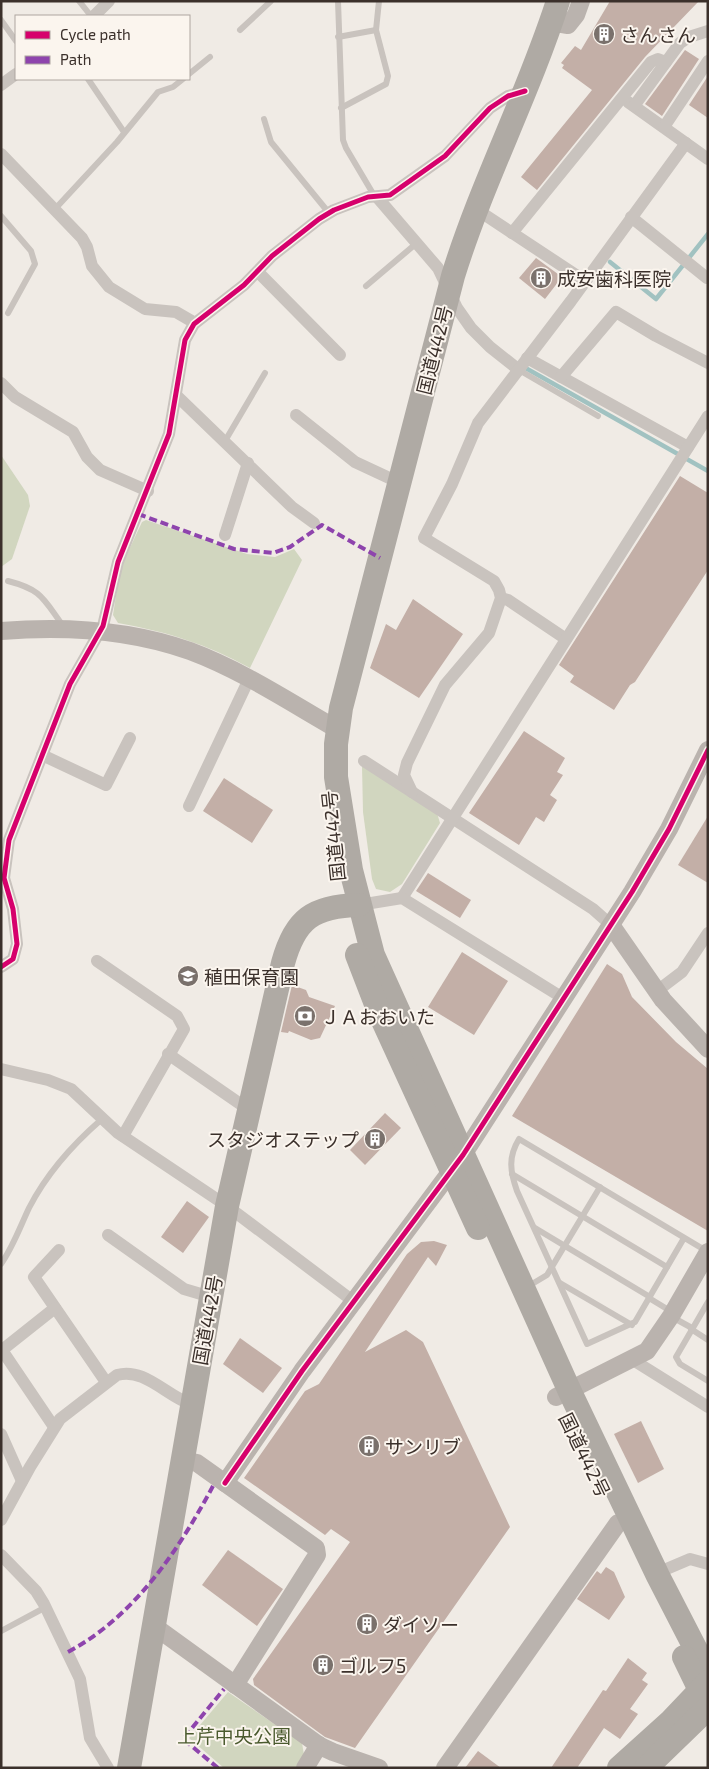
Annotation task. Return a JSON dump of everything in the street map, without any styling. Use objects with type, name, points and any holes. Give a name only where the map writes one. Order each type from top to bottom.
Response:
[{"type":"highway","name":"国道442号","points":[[554,12],[525,91],[476,209],[449,291],[338,718],[336,777],[346,842],[350,905],[373,955],[458,1163],[562,1393],[618,1523],[706,1689]]},
{"type":"highway","name":"国道442号","points":[[130,1768],[227,1206],[290,942],[300,923],[308,918],[350,905]]},
{"type":"highway","name":"国道442号","points":[[458,1163],[523,1288],[562,1393],[657,1573],[706,1689]]},
{"type":"highway","points":[[619,1768],[706,1689]]},
{"type":"highway","points":[[646,1768],[706,1689]]},
{"type":"street","points":[[94,15],[109,1]]},
{"type":"street","points":[[554,12],[568,25],[576,15],[581,1]]},
{"type":"street","points":[[634,106],[683,40],[708,31]]},
{"type":"street","points":[[512,233],[651,62],[658,59],[666,62]]},
{"type":"street","points":[[664,127],[708,61]]},
{"type":"street","points":[[1,85],[15,75]]},
{"type":"street","points":[[1,967],[13,959],[16,944],[13,909],[5,887],[6,851],[70,684],[100,633],[118,562],[148,491],[169,434],[177,396],[185,340],[190,329],[258,272],[278,251],[329,212],[376,197],[390,195],[422,174],[453,149],[490,108],[508,96],[525,91]]},
{"type":"street","points":[[622,98],[708,158]]},
{"type":"street","points":[[412,792],[404,775],[407,763],[445,685],[486,638],[501,598],[494,581],[424,538],[452,484],[474,429],[686,143]]},
{"type":"street","points":[[1,154],[86,243],[92,266],[109,287],[145,309],[176,312],[195,324]]},
{"type":"street","points":[[376,197],[418,242],[438,268],[462,316],[479,337],[519,370]]},
{"type":"street","points":[[476,209],[585,281]]},
{"type":"street","points":[[631,217],[707,278]]},
{"type":"street","points":[[258,272],[340,355]]},
{"type":"street","points":[[561,377],[616,312],[662,340],[708,363]]},
{"type":"street","points":[[527,358],[688,447]]},
{"type":"street","points":[[1,383],[14,397],[73,432],[87,457],[100,470],[148,491]]},
{"type":"street","points":[[177,396],[292,506],[314,523]]},
{"type":"street","points":[[296,415],[360,466],[400,483]]},
{"type":"street","points":[[402,898],[708,416]]},
{"type":"street","points":[[225,535],[248,463]]},
{"type":"street","points":[[501,598],[508,600],[566,639]]},
{"type":"street","points":[[1,631],[66,630],[100,633],[178,648],[207,658],[249,679],[338,718]]},
{"type":"street","points":[[189,806],[249,679]]},
{"type":"street","points":[[42,755],[106,785],[130,738]]},
{"type":"street","points":[[225,1483],[354,1301],[458,1163],[611,925],[669,829],[708,750]]},
{"type":"street","points":[[364,761],[593,909],[611,925],[657,991],[708,1049]]},
{"type":"street","points":[[350,905],[402,898],[563,998]]},
{"type":"street","points":[[657,991],[682,972],[708,933]]},
{"type":"street","points":[[97,962],[180,1020],[184,1029],[168,1054],[123,1136]]},
{"type":"street","points":[[168,1054],[249,1110]]},
{"type":"street","points":[[1,1069],[66,1086],[78,1094],[102,1119],[123,1136],[227,1206],[354,1301]]},
{"type":"street","points":[[108,1235],[184,1289],[211,1297]]},
{"type":"street","points":[[59,1250],[34,1277],[106,1382]]},
{"type":"street","points":[[562,1393],[633,1360],[651,1347],[708,1253]]},
{"type":"street","points":[[54,1427],[2,1350],[55,1308]]},
{"type":"street","points":[[633,1360],[708,1407]]},
{"type":"street","points":[[1,1520],[54,1427],[64,1415],[117,1375],[134,1373],[193,1405]]},
{"type":"street","points":[[1,1434],[22,1481]]},
{"type":"street","points":[[183,1460],[197,1463],[312,1545],[317,1555],[235,1685]]},
{"type":"street","points":[[445,1768],[618,1523]]},
{"type":"street","points":[[1,1555],[36,1591],[46,1607],[80,1678],[90,1738],[108,1768]]},
{"type":"street","points":[[657,1573],[690,1559],[708,1564]]},
{"type":"street","points":[[154,1626],[319,1745],[333,1752],[379,1768]]},
{"type":"street","points":[[305,1768],[319,1745]]},
{"type":"lane","points":[[80,1],[92,15]]},
{"type":"lane","points":[[240,30],[271,1]]},
{"type":"lane","points":[[338,1],[341,108],[346,148],[376,197]]},
{"type":"lane","points":[[341,108],[386,84],[388,76],[376,30],[379,1]]},
{"type":"lane","points":[[1,20],[15,39]]},
{"type":"lane","points":[[338,37],[376,30]]},
{"type":"lane","points":[[190,73],[210,57]]},
{"type":"lane","points":[[89,80],[124,132]]},
{"type":"lane","points":[[55,209],[158,92],[182,80]]},
{"type":"lane","points":[[264,119],[271,142],[329,212]]},
{"type":"lane","points":[[1,216],[31,251],[35,264],[8,313]]},
{"type":"lane","points":[[366,286],[418,242]]},
{"type":"lane","points":[[519,370],[598,416]]},
{"type":"lane","points":[[225,441],[264,372]]},
{"type":"lane","points":[[8,581],[29,586],[37,591],[66,630]]},
{"type":"lane","points":[[1,1264],[29,1208],[52,1169],[102,1119]]},
{"type":"lane","points":[[684,1238],[632,1325],[587,1344],[534,1228],[512,1174],[510,1159],[519,1139],[600,1187],[684,1238],[708,1253]]},
{"type":"lane","points":[[512,1174],[667,1267]]},
{"type":"lane","points":[[523,1288],[543,1279],[600,1187]]},
{"type":"lane","points":[[534,1228],[649,1297],[708,1340]]},
{"type":"lane","points":[[560,1283],[632,1325]]},
{"type":"lane","points":[[708,1302],[676,1360],[708,1381]]},
{"type":"lane","points":[[1,1631],[46,1607]]},
{"type":"green space","points":[[1,455],[28,495],[30,506],[12,559],[1,567]]},
{"type":"green space","points":[[146,520],[247,554],[275,557],[294,549],[302,560],[250,668],[218,652],[186,640],[154,630],[118,623],[113,615],[120,569],[142,522]]},
{"type":"green space","points":[[362,766],[437,813],[440,823],[402,884],[390,892],[376,889],[372,879],[363,812]]},
{"type":"green space","name":"上芹中央公園","points":[[228,1692],[302,1743],[304,1755],[296,1768],[224,1768],[189,1738]]},
{"type":"building","points":[[610,1],[699,1],[645,57],[537,190],[521,177],[592,90],[562,68],[564,65],[561,63],[575,46],[581,50]]},
{"type":"building","points":[[685,50],[699,59],[662,116],[645,104]]},
{"type":"building","points":[[708,76],[708,118],[689,105]]},
{"type":"building","name":"成安歯科医院","points":[[536,258],[562,277],[545,299],[519,278]]},
{"type":"building","points":[[680,476],[708,493],[708,570],[635,682],[630,685],[614,710],[570,682],[574,676],[559,665]]},
{"type":"building","points":[[413,599],[463,634],[419,698],[370,668],[386,624],[396,630]]},
{"type":"building","points":[[524,731],[565,758],[557,772],[563,775],[550,795],[557,800],[544,822],[536,817],[519,845],[469,813]]},
{"type":"building","points":[[224,778],[273,810],[252,843],[203,811]]},
{"type":"building","points":[[708,816],[708,883],[678,865]]},
{"type":"building","points":[[428,873],[471,900],[460,918],[416,891]]},
{"type":"building","points":[[462,952],[508,981],[474,1035],[428,1007]]},
{"type":"building","points":[[607,964],[622,974],[632,997],[676,1042],[708,1069],[708,1231],[512,1116]]},
{"type":"building","name":"ＪＡおおいた","points":[[292,985],[306,990],[309,997],[335,1006],[320,1038],[311,1040],[289,1031],[288,1033],[281,1032]]},
{"type":"building","name":"スタジオステップ","points":[[385,1113],[401,1128],[365,1165],[350,1150]]},
{"type":"building","points":[[187,1201],[209,1217],[183,1253],[161,1237]]},
{"type":"building","name":"サンリブ","points":[[434,1241],[447,1245],[436,1266],[428,1257],[365,1352],[406,1330],[423,1342],[510,1527],[355,1748],[325,1737],[254,1685],[253,1679],[350,1542],[331,1529],[325,1535],[244,1478],[305,1391],[319,1384],[407,1254],[421,1242]]},
{"type":"building","points":[[240,1338],[282,1368],[263,1393],[223,1364]]},
{"type":"building","points":[[641,1421],[664,1469],[638,1483],[614,1434]]},
{"type":"building","points":[[228,1550],[283,1589],[257,1626],[202,1585]]},
{"type":"building","points":[[606,1567],[614,1572],[625,1597],[609,1620],[577,1599],[597,1571],[601,1574]]},
{"type":"building","points":[[628,1658],[647,1673],[642,1680],[648,1684],[630,1709],[638,1714],[620,1739],[604,1728],[577,1768],[551,1768],[603,1690],[606,1691]]},
{"type":"building","points":[[478,1751],[501,1768],[465,1768]]},
{"type":"waterway","points":[[610,262],[656,299],[708,234]]},
{"type":"waterway","points":[[522,366],[708,471]]},
{"type":"marked path","points":[[138,514],[234,549],[273,553],[290,547],[322,525],[380,558]]},
{"type":"marked path","points":[[68,1652],[92,1637],[134,1601],[169,1558],[213,1486]]},
{"type":"marked path","points":[[218,1768],[183,1739],[224,1689]]},
{"type":"cycle path","points":[[1,967],[13,959],[17,944],[13,909],[4,878],[9,840],[70,684],[103,626],[118,562],[169,434],[185,340],[194,324],[244,285],[272,256],[319,219],[334,210],[368,197],[390,195],[445,156],[490,108],[508,96],[525,91]]},
{"type":"cycle path","points":[[225,1483],[302,1371],[463,1155],[632,892],[669,829],[708,750]]},
{"type":"place","name":"さんさん","points":[[604,34]]},
{"type":"place","name":"成安歯科医院","points":[[541,278]]},
{"type":"place","name":"稙田保育園","points":[[188,976]]},
{"type":"place","name":"ＪＡおおいた","points":[[305,1016]]},
{"type":"place","name":"スタジオステップ","points":[[375,1139]]},
{"type":"place","name":"サンリブ","points":[[369,1446]]},
{"type":"place","name":"ダイソー","points":[[367,1624]]},
{"type":"place","name":"ゴルフ5","points":[[323,1665]]}]
